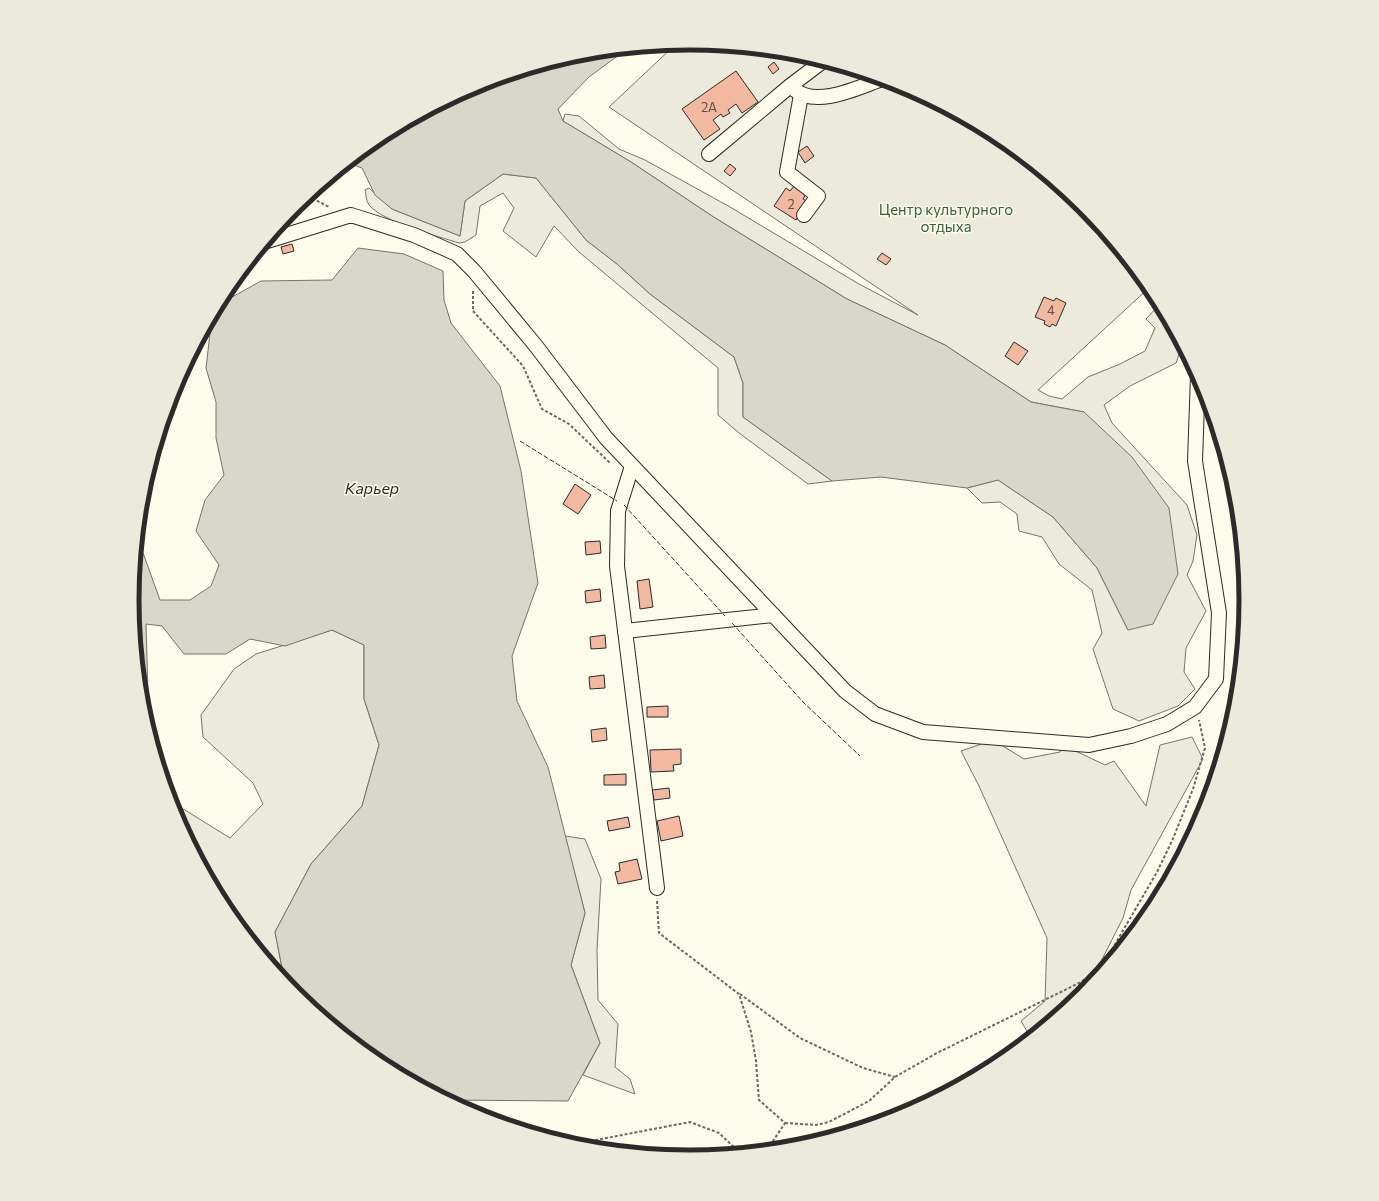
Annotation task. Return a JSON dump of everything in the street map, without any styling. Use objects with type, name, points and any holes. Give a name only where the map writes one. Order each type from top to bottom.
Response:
[{"type":"lane","points":[[709,154],[790,86],[817,66]]},
{"type":"lane","points":[[790,86],[801,96],[838,96],[874,82]]},
{"type":"lane","points":[[801,96],[787,172],[818,196],[804,214]]},
{"type":"lane","points":[[276,238],[351,215],[414,235],[457,254],[474,270],[536,346],[606,438],[845,691],[875,714],[923,732],[1089,745],[1131,736],[1167,724],[1195,707],[1216,679],[1219,612],[1195,461],[1198,389]]},
{"type":"lane","points":[[632,466],[618,511],[617,566],[657,888]]},
{"type":"lane","points":[[625,631],[773,615]]},
{"type":"path","points":[[314,199],[332,208]]},
{"type":"path","points":[[474,270],[473,311],[523,366],[542,409],[569,424],[612,465]]},
{"type":"path","points":[[1106,959],[1157,872],[1172,841],[1193,789],[1205,748],[1203,732],[1195,707]]},
{"type":"path","points":[[657,888],[658,933],[800,1038],[863,1068],[895,1077]]},
{"type":"path","points":[[739,994],[751,1032],[756,1061],[759,1100],[785,1123],[816,1125],[829,1122],[869,1101],[895,1077],[935,1054],[1079,983],[1093,974]]},
{"type":"path","points":[[590,1141],[690,1122],[719,1133],[736,1149]]},
{"type":"path","points":[[770,1145],[785,1123]]},
{"type":"green space","name":"Центр культурного отдыха","points":[[669,51],[726,51],[797,61],[866,79],[933,107],[965,124],[1025,164],[1079,211],[1126,265],[1145,292],[1038,390],[1049,396],[1062,399],[1088,377],[1120,364],[1145,351],[1155,328],[1146,319],[1156,309],[1180,351],[1176,363],[1130,386],[1104,405],[1112,423],[1187,505],[1197,535],[1193,561],[1187,575],[1206,611],[1186,648],[1184,672],[1195,689],[1178,706],[1139,721],[1113,709],[1093,649],[1102,633],[1092,590],[1059,564],[1042,537],[1019,531],[1017,514],[1000,502],[982,503],[967,488],[998,480],[1053,517],[1097,568],[1128,630],[1084,412],[1031,402],[945,345],[847,299],[712,216],[631,162],[563,121],[565,114],[579,116],[619,149],[645,160],[730,207],[859,284],[918,315],[609,107]]},
{"type":"green space","points":[[503,174],[536,178],[586,240],[617,264],[650,294],[734,357],[743,383],[743,417],[832,481],[808,484],[739,433],[718,415],[718,368],[579,252],[554,226],[536,257],[503,231],[514,208],[503,193],[480,206],[476,235],[465,242],[459,243],[411,228],[386,217],[369,205],[365,190],[369,188],[392,209],[460,236],[465,201]]},
{"type":"green space","points":[[332,630],[364,645],[364,699],[379,745],[362,806],[311,864],[275,932],[283,970],[253,936],[213,876],[196,844],[180,808],[230,838],[263,804],[253,783],[203,737],[201,715],[234,669],[256,654]]},
{"type":"green space","points":[[1192,737],[1203,759],[1131,890],[1123,918],[1096,970],[1079,990],[1029,1034],[1021,1021],[1045,1001],[1047,938],[979,786],[961,751],[993,740],[1024,759],[1060,752],[1063,745],[1105,765],[1114,761],[1146,806],[1160,745]]},
{"type":"green space","points":[[565,836],[585,839],[601,879],[597,950],[598,1000],[618,1024],[615,1067],[630,1079],[635,1094],[583,1075],[600,1043],[571,965],[585,913]]},
{"type":"water","points":[[619,55],[589,77],[558,109],[563,121],[631,162],[712,216],[847,299],[945,345],[1031,402],[1084,412],[1132,457],[1169,508],[1178,574],[1153,624],[1128,630],[1097,568],[1053,517],[998,480],[967,488],[881,477],[832,481],[743,417],[743,383],[734,357],[650,294],[617,264],[586,240],[536,178],[503,174],[465,201],[460,236],[392,209],[375,195],[362,168],[353,165],[414,124],[479,92],[513,79],[547,69]]},
{"type":"water","name":"Карьер","points":[[358,248],[404,254],[443,271],[444,300],[451,323],[500,386],[521,471],[538,583],[512,656],[517,701],[548,767],[585,913],[571,965],[600,1043],[568,1101],[459,1100],[446,1094],[414,1077],[354,1037],[300,990],[283,970],[275,932],[311,864],[362,806],[379,745],[364,699],[364,645],[332,630],[285,646],[250,639],[226,654],[184,654],[162,626],[146,624],[148,696],[140,637],[139,600],[142,549],[160,600],[190,600],[211,586],[219,565],[196,531],[205,500],[224,475],[216,438],[216,402],[206,368],[210,333],[230,298],[261,281],[332,280]]},
{"type":"building","points":[[774,62],[779,69],[773,74],[768,67]]},
{"type":"building","points":[[736,71],[758,102],[742,113],[736,104],[728,110],[730,113],[723,117],[721,114],[713,120],[720,129],[704,140],[682,109]]},
{"type":"building","points":[[807,146],[814,156],[805,163],[798,152]]},
{"type":"building","points":[[730,164],[736,169],[730,176],[724,171]]},
{"type":"building","points":[[794,186],[806,194],[803,199],[808,202],[796,220],[774,206],[786,188],[790,191]]},
{"type":"building","points":[[292,244],[294,251],[283,254],[281,247]]},
{"type":"building","points":[[882,253],[891,259],[886,265],[877,259]]},
{"type":"building","points":[[1044,297],[1054,301],[1056,298],[1066,303],[1056,326],[1052,324],[1050,327],[1044,324],[1045,321],[1035,317]]},
{"type":"building","points":[[1014,342],[1028,351],[1018,365],[1005,356]]},
{"type":"building","points":[[575,484],[591,495],[578,514],[563,504]]},
{"type":"building","points":[[600,541],[601,553],[586,555],[585,542]]},
{"type":"building","points":[[649,579],[653,607],[640,609],[637,581]]},
{"type":"building","points":[[600,589],[601,601],[586,603],[585,591]]},
{"type":"building","points":[[605,635],[606,648],[591,649],[590,637]]},
{"type":"building","points":[[604,675],[605,688],[590,689],[589,677]]},
{"type":"building","points":[[668,706],[668,717],[647,717],[647,707]]},
{"type":"building","points":[[606,728],[607,740],[592,742],[591,730]]},
{"type":"building","points":[[681,749],[681,764],[673,765],[674,771],[651,772],[650,750]]},
{"type":"building","points":[[626,774],[626,785],[604,785],[604,775]]},
{"type":"building","points":[[669,788],[670,798],[654,800],[652,790]]},
{"type":"building","points":[[679,816],[683,836],[661,841],[657,821]]},
{"type":"building","points":[[628,817],[630,827],[609,831],[607,821]]},
{"type":"building","points":[[637,859],[642,879],[618,884],[615,872],[620,871],[619,863]]},
{"type":"fence","points":[[520,441],[617,501]]},
{"type":"fence","points":[[624,505],[725,616]]},
{"type":"fence","points":[[732,623],[803,702],[860,756]]}]
